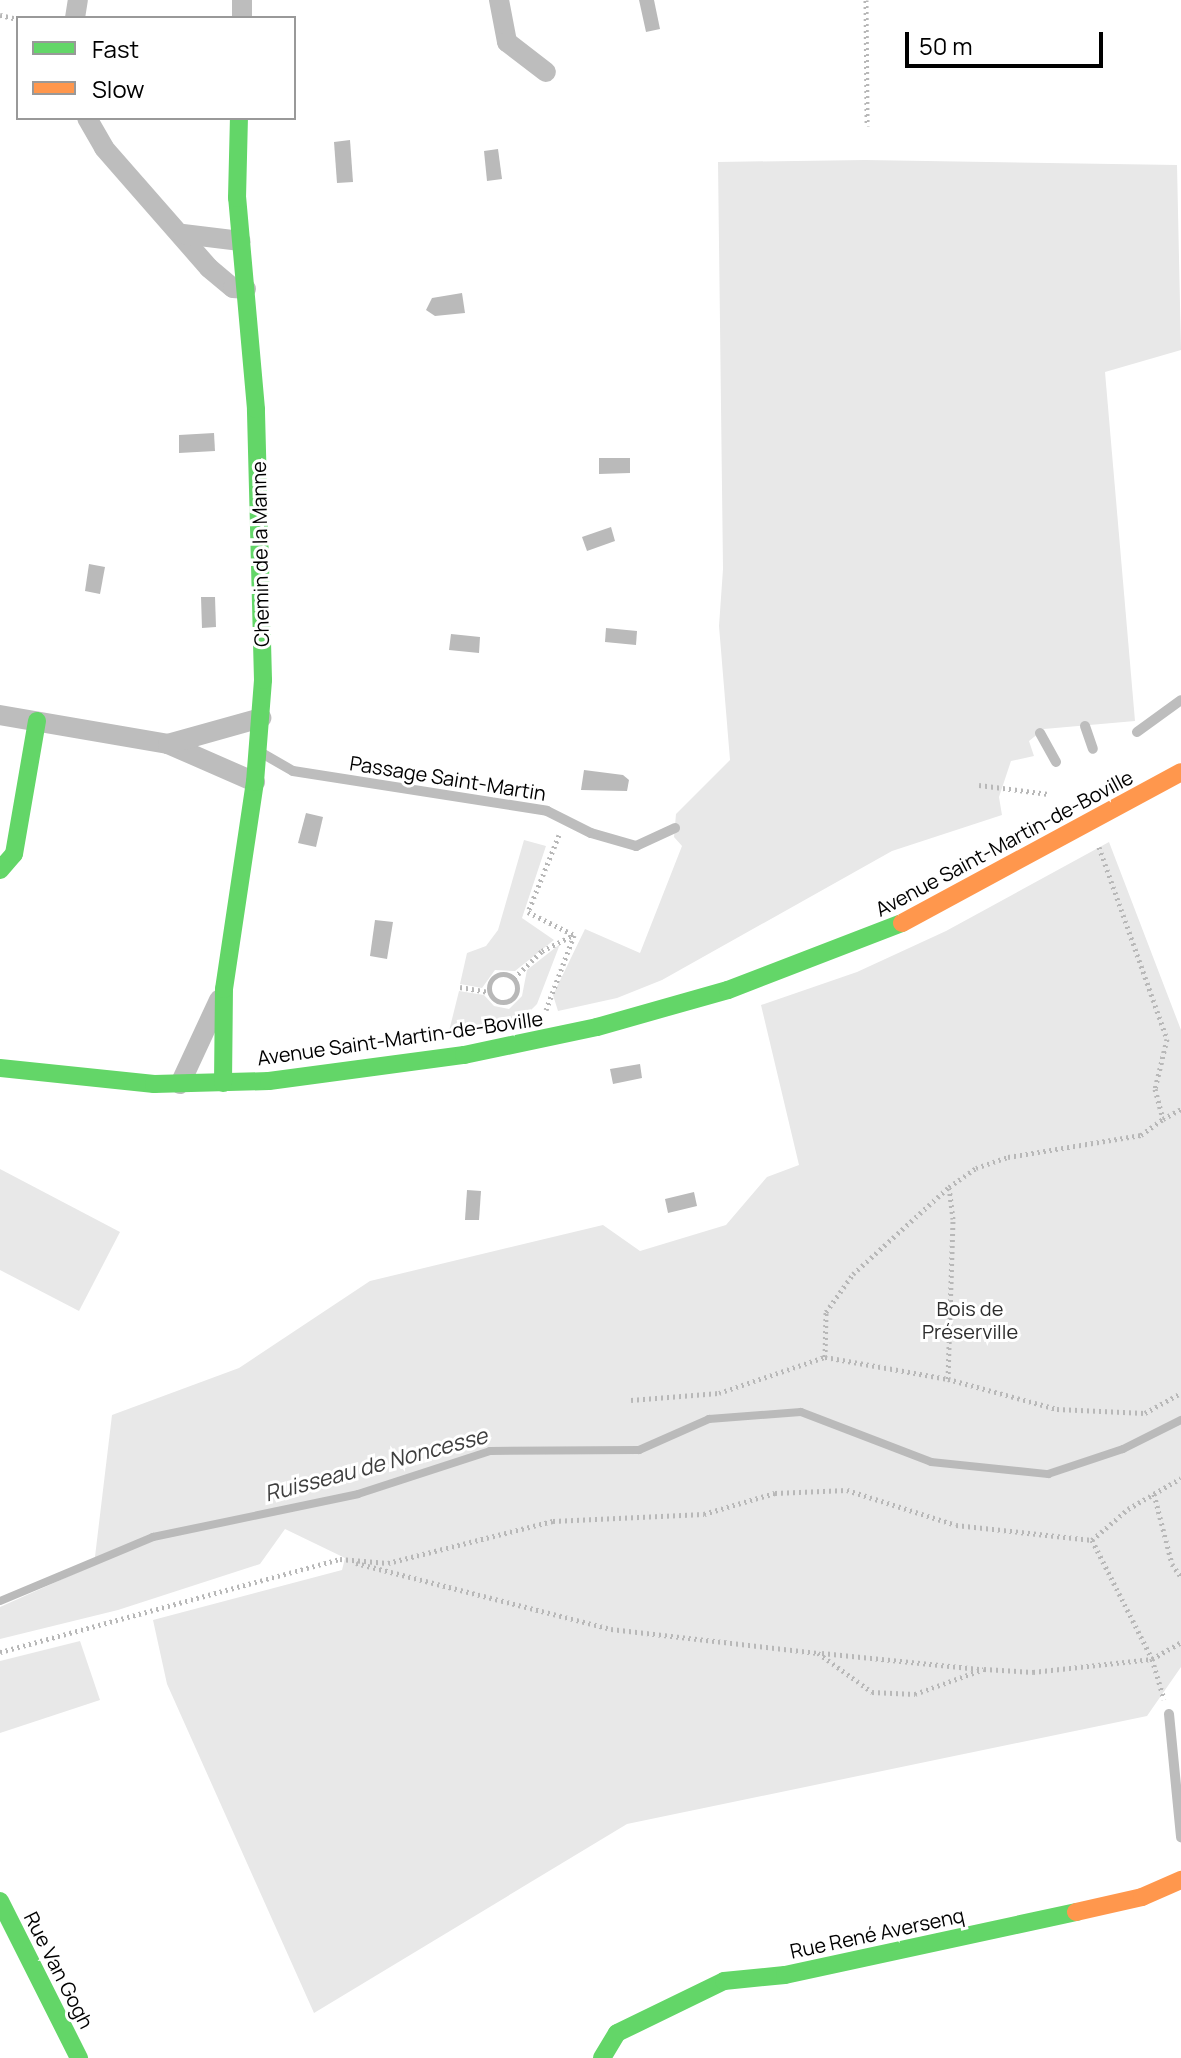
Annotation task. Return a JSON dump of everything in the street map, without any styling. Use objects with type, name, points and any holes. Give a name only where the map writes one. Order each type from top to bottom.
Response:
[{"type":"street","points":[[499,0],[507,42],[546,72]]},
{"type":"street","points":[[88,120],[104,148],[221,279],[246,289]]},
{"type":"street","name":"Chemin de la Manne","points":[[223,1083],[224,989],[255,782],[261,718],[261,529],[241,241],[239,120]]},
{"type":"street","points":[[183,234],[241,241]]},
{"type":"street","points":[[0,715],[168,744],[255,782]]},
{"type":"street","points":[[168,744],[261,718]]},
{"type":"street","points":[[0,870],[14,854],[37,721]]},
{"type":"street","name":"Avenue Saint-Martin-de-Boville","points":[[0,1068],[180,1084],[223,1083],[389,1065],[549,1039],[728,990],[860,943],[1087,825],[1181,772]]},
{"type":"street","name":"Chemin de la Manne","points":[[180,1084],[224,989]]},
{"type":"street","name":"Rue René Aversenq","points":[[602,2058],[617,2033],[724,1981],[785,1975],[986,1933],[1142,1897],[1181,1880]]},
{"type":"street","name":"Rue Van Gogh","points":[[0,1901],[79,2058]]},
{"type":"lane","points":[[1137,732],[1181,700]]},
{"type":"lane","points":[[1085,726],[1093,749]]},
{"type":"lane","points":[[1040,733],[1056,762]]},
{"type":"lane","name":"Passage Saint-Martin","points":[[259,751],[293,771],[566,819],[591,833],[636,846],[675,828]]},
{"type":"lane","points":[[1169,1714],[1181,1837]]},
{"type":"path","points":[[866,0],[867,126]]},
{"type":"path","points":[[979,785],[1048,794]]},
{"type":"path","points":[[566,819],[528,912],[574,935]]},
{"type":"path","points":[[1087,825],[1167,1039],[1155,1089],[1163,1119]]},
{"type":"path","points":[[514,978],[542,951],[574,935]]},
{"type":"path","points":[[549,1039],[545,1003],[574,935]]},
{"type":"path","points":[[489,992],[496,976],[514,978]]},
{"type":"path","points":[[460,987],[489,992],[499,1002],[513,1000],[518,991],[514,978]]},
{"type":"path","points":[[825,1357],[826,1312],[853,1274],[949,1187],[976,1168],[1008,1157],[1141,1135],[1181,1109]]},
{"type":"path","points":[[948,1379],[953,1219],[949,1187]]},
{"type":"path","points":[[631,1400],[719,1393],[825,1357],[948,1379],[1057,1409],[1145,1413],[1181,1393]]},
{"type":"path","points":[[0,1652],[340,1559],[388,1563],[553,1521],[704,1514],[775,1493],[847,1490],[956,1525],[1092,1540],[1181,1478]]},
{"type":"path","points":[[1154,1494],[1172,1564],[1181,1577]]},
{"type":"path","points":[[1092,1540],[1152,1659],[1169,1714]]},
{"type":"path","points":[[340,1559],[611,1629],[818,1653],[1033,1672],[1152,1659],[1181,1642]]},
{"type":"path","points":[[818,1653],[872,1692],[915,1694],[984,1669]]},
{"type":"green space","points":[[865,160],[1177,165],[1181,350],[1105,372],[1135,721],[1044,729],[1029,741],[1034,756],[1011,761],[999,797],[1002,815],[892,851],[662,980],[617,998],[558,1011],[553,995],[585,929],[640,953],[682,846],[674,837],[676,814],[730,760],[719,626],[723,569],[718,162]]},
{"type":"green space","points":[[524,840],[546,846],[522,918],[554,940],[515,971],[495,970],[482,988],[460,984],[467,953],[486,946],[498,930]]},
{"type":"green space","name":"Bois de Préserville","points":[[1109,842],[1181,1030],[1181,1667],[1147,1716],[627,1824],[314,2013],[167,1684],[153,1620],[342,1570],[345,1558],[285,1529],[260,1564],[118,1610],[0,1639],[0,1607],[94,1565],[112,1415],[239,1368],[370,1281],[603,1225],[640,1251],[726,1225],[767,1177],[799,1165],[761,1005],[857,972],[946,931]]},
{"type":"green space","points":[[560,944],[537,1004],[525,1016],[506,1026],[448,1035],[459,991],[484,995],[494,1006],[509,1009],[522,996],[527,970]]},
{"type":"green space","points":[[0,1169],[120,1232],[79,1311],[0,1270]]},
{"type":"green space","points":[[80,1641],[100,1700],[0,1733],[0,1661]]},
{"type":"shaded area","points":[[639,0],[654,0],[660,29],[646,32]]},
{"type":"shaded area","points":[[350,140],[353,182],[337,183],[334,142]]},
{"type":"shaded area","points":[[498,149],[502,179],[487,181],[484,151]]},
{"type":"shaded area","points":[[462,293],[465,313],[435,316],[426,310],[432,298]]},
{"type":"shaded area","points":[[214,433],[215,451],[179,453],[179,435]]},
{"type":"shaded area","points":[[599,458],[630,458],[630,473],[599,474]]},
{"type":"shaded area","points":[[611,527],[615,541],[587,551],[582,537]]},
{"type":"shaded area","points":[[89,564],[105,567],[100,594],[85,591]]},
{"type":"shaded area","points":[[201,597],[215,597],[216,627],[202,628]]},
{"type":"shaded area","points":[[606,628],[637,631],[636,645],[605,642]]},
{"type":"shaded area","points":[[451,634],[480,637],[479,653],[449,650]]},
{"type":"shaded area","points":[[584,770],[623,775],[629,780],[627,791],[581,790]]},
{"type":"shaded area","points":[[306,813],[323,817],[316,847],[298,843]]},
{"type":"shaded area","points":[[375,920],[393,922],[387,959],[370,956]]},
{"type":"shaded area","points":[[640,1064],[642,1078],[613,1084],[610,1069]]},
{"type":"shaded area","points":[[467,1190],[481,1191],[479,1220],[465,1220]]},
{"type":"shaded area","points":[[694,1192],[697,1206],[668,1213],[665,1199]]},
{"type":"waterway","name":"Ruisseau de Noncesse","points":[[0,1601],[153,1537],[358,1494],[490,1451],[639,1450],[709,1419],[801,1412],[931,1462],[1048,1474],[1123,1449],[1181,1420]]},
{"type":"traffic: fast","points":[[223,1083],[224,989],[255,782],[263,680],[256,409],[237,198],[239,120]]},
{"type":"traffic: fast","points":[[0,870],[14,854],[37,721]]},
{"type":"traffic: fast","points":[[0,1068],[154,1084],[269,1081],[464,1055],[597,1027],[728,990],[902,923]]},
{"type":"traffic: fast","points":[[0,1901],[79,2058]]},
{"type":"traffic: fast","points":[[602,2058],[617,2033],[724,1981],[785,1975],[1076,1912]]},
{"type":"traffic: slow","points":[[902,923],[1181,772]]},
{"type":"traffic: slow","points":[[1076,1912],[1142,1897],[1181,1880]]}]
